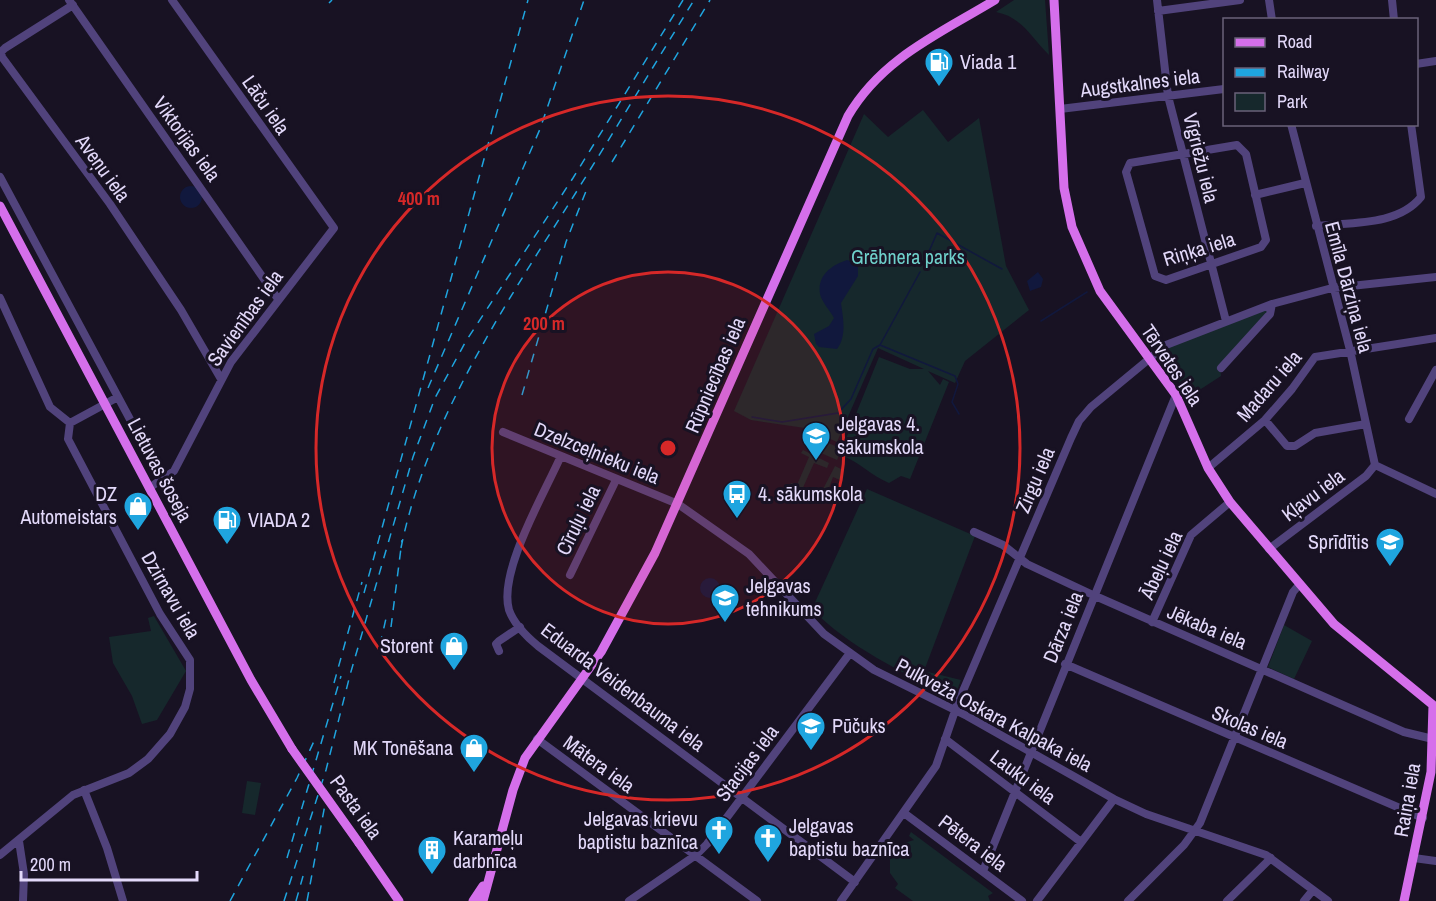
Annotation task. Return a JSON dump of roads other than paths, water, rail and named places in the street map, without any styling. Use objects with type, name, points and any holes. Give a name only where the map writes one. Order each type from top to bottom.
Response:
[{"type":"main road","name":"Rūpniecības iela","points":[[483,901],[488,876],[516,782],[537,739],[583,679],[614,630],[678,504],[857,101],[869,84],[895,60],[995,0]]},
{"type":"main road","name":"Tērvetes iela","points":[[1054,0],[1064,188],[1072,227],[1100,291],[1176,395],[1208,468],[1230,502],[1334,624],[1435,702]]},
{"type":"main road","name":"Lietuvas šoseja","points":[[0,206],[256,689],[292,748]]},
{"type":"main road","name":"Raiņa iela","points":[[1404,901],[1431,772],[1435,702]]},
{"type":"main road","name":"Pasta iela","points":[[292,748],[391,886],[399,901]]},
{"type":"main road","name":"Rūpniecības iela","points":[[473,901],[488,876]]},
{"type":"main road","name":"Pasta iela","points":[[391,886],[408,901]]},
{"type":"street","name":"Lāču iela","points":[[172,0],[334,228]]},
{"type":"street","name":"Vīgriežu iela","points":[[1157,0],[1168,96],[1226,321]]},
{"type":"street","points":[[1158,11],[1240,0]]},
{"type":"street","points":[[1269,0],[1272,18]]},
{"type":"street","points":[[1392,0],[1394,18]]},
{"type":"street","name":"Viktorijas iela","points":[[71,3],[278,299]]},
{"type":"street","name":"Aveņu iela","points":[[71,3],[5,48],[1,52],[2,57],[110,204],[182,310],[221,379]]},
{"type":"street","points":[[1418,64],[1436,62]]},
{"type":"street","name":"Augstkalnes iela","points":[[1060,109],[1223,89]]},
{"type":"street","name":"Emīla Dārziņa iela","points":[[1291,126],[1350,350],[1374,462]]},
{"type":"street","points":[[1316,226],[1394,217],[1411,210],[1421,197],[1411,126]]},
{"type":"street","name":"Riņķa iela","points":[[1237,145],[1246,154],[1266,240],[1261,247],[1166,280],[1155,276],[1126,172],[1130,162],[1183,155],[1237,145]]},
{"type":"street","points":[[0,177],[132,423]]},
{"type":"street","points":[[1255,195],[1305,183]]},
{"type":"street","name":"Savienības iela","points":[[149,488],[174,471],[221,379],[239,350],[334,228]]},
{"type":"street","name":"Zirgu iela","points":[[841,901],[933,772],[955,710],[1079,421],[1097,402],[1166,345],[1272,304],[1332,288],[1436,277]]},
{"type":"street","points":[[0,298],[50,407],[70,423],[118,397]]},
{"type":"street","points":[[1221,368],[1270,314],[1272,304]]},
{"type":"street","name":"Madaru iela","points":[[1208,468],[1265,420],[1292,389],[1315,357],[1436,338]]},
{"type":"street","points":[[1409,419],[1436,370]]},
{"type":"street","name":"Dārza iela","points":[[983,871],[1176,395]]},
{"type":"street","points":[[1265,420],[1287,446],[1295,446],[1315,433],[1366,424]]},
{"type":"street","name":"Dzirnavu iela","points":[[0,855],[62,804],[84,790],[129,772],[158,749],[180,716],[190,688],[190,660],[160,614],[72,446],[68,435],[70,423]]},
{"type":"street","name":"Dzelzceļnieku iela","points":[[503,432],[560,458],[678,504]]},
{"type":"street","name":"Eduarda Veidenbauma iela","points":[[560,458],[509,574],[507,588],[509,609],[520,627],[537,646],[855,882]]},
{"type":"street","points":[[1374,462],[1436,494]]},
{"type":"street","name":"Kļavu iela","points":[[1269,549],[1366,476],[1374,462]]},
{"type":"street","name":"Cīruļu iela","points":[[570,575],[616,480]]},
{"type":"street","name":"Ābeļu iela","points":[[1152,622],[1191,535],[1230,502]]},
{"type":"street","name":"Pulkveža Oskara Kalpaka iela","points":[[678,504],[749,554],[818,629],[874,670],[955,710],[1114,799],[1195,832],[1270,858],[1328,901]]},
{"type":"street","name":"Jēkaba iela","points":[[974,532],[1003,545],[1019,559],[1152,622],[1404,732],[1433,739]]},
{"type":"street","points":[[1128,901],[1195,832],[1293,592],[1299,585]]},
{"type":"street","points":[[499,651],[496,644],[520,627]]},
{"type":"street","name":"Stacijas iela","points":[[629,901],[696,855],[850,653]]},
{"type":"street","name":"Skolas iela","points":[[1065,664],[1423,818]]},
{"type":"street","name":"Mātera iela","points":[[537,739],[757,901]]},
{"type":"street","name":"Lauku iela","points":[[945,739],[1014,794],[1081,842]]},
{"type":"street","points":[[84,790],[107,848],[123,901]]},
{"type":"street","points":[[1037,901],[1114,799]]},
{"type":"street","name":"Pētera iela","points":[[904,813],[1022,901]]},
{"type":"street","points":[[18,841],[24,874],[22,901]]},
{"type":"street","points":[[1227,901],[1270,858]]},
{"type":"street","points":[[1414,858],[1436,861]]},
{"type":"street","points":[[1304,901],[1313,890]]},
{"type":"water","points":[[191,186],[199,189],[202,197],[199,205],[191,208],[183,205],[180,197],[183,189]]},
{"type":"water","points":[[847,260],[858,264],[858,276],[841,303],[842,338],[837,349],[819,347],[814,334],[829,326],[834,318],[821,297],[821,281],[831,268]]},
{"type":"water","points":[[1038,272],[1043,279],[1041,287],[1030,291],[1027,281]]},
{"type":"water","points":[[710,578],[717,581],[720,588],[717,595],[710,598],[703,595],[700,588],[703,581]]},
{"type":"waterway","points":[[924,263],[937,233],[1002,269]]},
{"type":"waterway","points":[[880,345],[920,272]]},
{"type":"waterway","points":[[1041,321],[1087,292]]},
{"type":"waterway","points":[[752,417],[782,422],[838,413],[851,399],[873,349],[880,345],[955,376],[958,384],[952,402],[959,414]]},
{"type":"railway","points":[[329,3],[332,0]]},
{"type":"railway","points":[[364,593],[528,0]]},
{"type":"railway","points":[[428,388],[540,129],[584,0]]},
{"type":"railway","points":[[284,901],[326,770],[350,675],[413,457],[435,398],[466,341],[573,178],[683,0]]},
{"type":"railway","points":[[401,548],[413,502],[429,457],[470,368],[519,283],[694,0]]},
{"type":"railway","points":[[612,162],[710,0]]},
{"type":"railway","points":[[522,395],[566,242],[588,186]]},
{"type":"railway","points":[[391,627],[402,540]]},
{"type":"railway","points":[[334,683],[362,582]]},
{"type":"railway","points":[[380,645],[387,614]]},
{"type":"railway","points":[[287,858],[341,676]]},
{"type":"railway","points":[[230,901],[297,778],[315,739]]},
{"type":"railway","points":[[307,901],[329,783]]},
{"type":"railway","points":[[296,901],[305,869]]},
{"type":"place","name":"Viada 1","points":[[939,88]]},
{"type":"place","name":"Jelgavas 4. sākumskola","points":[[816,462]]},
{"type":"place","name":"4. sākumskola","points":[[737,520]]},
{"type":"place","name":"DZ Automeistars","points":[[138,532]]},
{"type":"place","name":"VIADA 2","points":[[227,546]]},
{"type":"place","name":"Sprīdītis","points":[[1390,568]]},
{"type":"place","name":"Jelgavas tehnikums","points":[[725,624]]},
{"type":"place","name":"Storent","points":[[454,672]]},
{"type":"place","name":"Pūčuks","points":[[811,752]]},
{"type":"place","name":"MK Tonēšana","points":[[474,774]]},
{"type":"place","name":"Jelgavas krievu baptistu baznīca","points":[[719,856]]},
{"type":"place","name":"Jelgavas baptistu baznīca","points":[[768,864]]},
{"type":"place","name":"Karameļu darbnīca","points":[[432,876]]},
{"type":"park label","name":"Grēbnera parks","points":[[908,257]]}]
